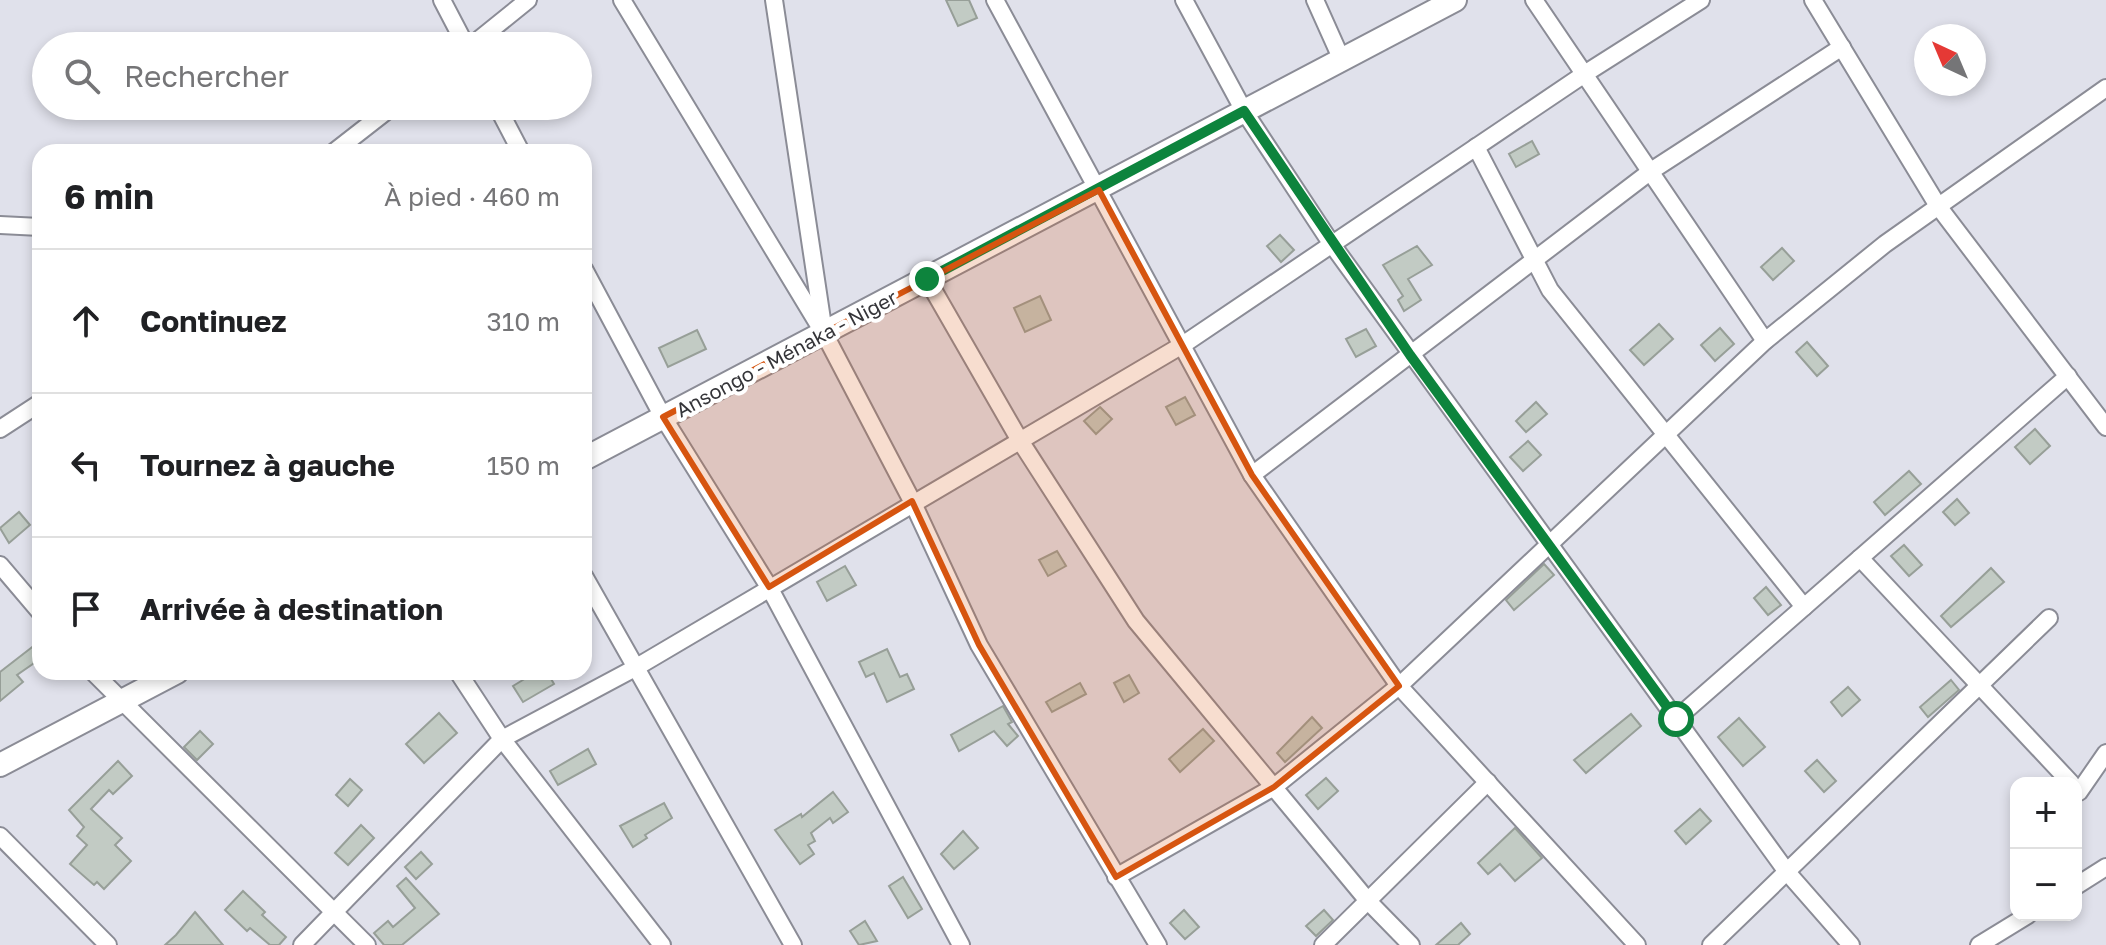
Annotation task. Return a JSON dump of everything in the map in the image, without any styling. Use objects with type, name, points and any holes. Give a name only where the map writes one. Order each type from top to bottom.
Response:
[{"type":"main road","name":"Ansongo - Ménaka - Niger","points":[[592,455],[1455,0]]},
{"type":"main road","points":[[0,765],[162,680]]},
{"type":"street","points":[[442,0],[460,32]]},
{"type":"street","points":[[486,32],[528,0]]},
{"type":"street","points":[[622,0],[824,333],[912,501],[979,645],[1158,945]]},
{"type":"street","points":[[774,0],[824,333]]},
{"type":"street","points":[[995,0],[1184,344],[1252,475],[1399,686],[1637,945]]},
{"type":"street","points":[[1184,0],[1244,111],[1410,355],[1787,872],[1851,945]]},
{"type":"street","points":[[1315,0],[1341,58]]},
{"type":"street","points":[[1534,0],[1765,341]]},
{"type":"street","points":[[302,945],[502,739],[635,668],[912,501],[1184,344],[1586,73],[1701,0]]},
{"type":"street","points":[[1813,0],[1938,206],[2106,427]]},
{"type":"street","points":[[1252,475],[1651,171],[1842,47]]},
{"type":"street","points":[[1116,877],[1274,787],[1399,686],[1547,543],[1765,341],[1885,244],[2106,88]]},
{"type":"street","points":[[344,144],[375,120]]},
{"type":"street","points":[[504,120],[517,144]]},
{"type":"street","points":[[1476,147],[1550,290],[1804,607]]},
{"type":"street","points":[[0,225],[32,227]]},
{"type":"street","points":[[927,279],[1019,439],[1136,621],[1368,901],[1411,945]]},
{"type":"street","points":[[592,284],[663,417],[769,587],[961,945]]},
{"type":"street","points":[[1676,719],[2068,376]]},
{"type":"street","points":[[0,429],[32,408]]},
{"type":"street","points":[[1860,558],[2065,777]]},
{"type":"street","points":[[0,565],[32,603]]},
{"type":"street","points":[[592,590],[793,945]]},
{"type":"street","points":[[1711,945],[2049,618]]},
{"type":"street","points":[[100,680],[367,945]]},
{"type":"street","points":[[463,680],[502,739],[662,945]]},
{"type":"street","points":[[2082,788],[2106,753]]},
{"type":"street","points":[[1323,945],[1488,782]]},
{"type":"street","points":[[0,836],[108,945]]},
{"type":"street","points":[[2082,882],[2106,867]]},
{"type":"street","points":[[1979,945],[2018,921]]},
{"type":"highlighted area","points":[[1099,190],[1252,475],[1399,686],[1274,787],[1116,877],[979,645],[912,501],[769,587],[663,417]]},
{"type":"building","points":[[946,0],[969,0],[977,18],[958,26]]},
{"type":"building","points":[[1532,141],[1539,154],[1516,167],[1509,154]]},
{"type":"building","points":[[1280,235],[1294,250],[1281,262],[1267,246]]},
{"type":"building","points":[[1417,246],[1432,265],[1408,279],[1421,300],[1404,311],[1398,300],[1403,296],[1383,265]]},
{"type":"building","points":[[1782,248],[1794,261],[1773,280],[1761,267]]},
{"type":"building","points":[[1040,296],[1051,320],[1025,332],[1014,308]]},
{"type":"building","points":[[1659,324],[1673,339],[1644,365],[1630,350]]},
{"type":"building","points":[[1720,328],[1734,344],[1715,361],[1701,345]]},
{"type":"building","points":[[1366,329],[1376,346],[1356,357],[1346,339]]},
{"type":"building","points":[[697,330],[706,349],[668,367],[659,348]]},
{"type":"building","points":[[1807,342],[1828,366],[1817,376],[1796,352]]},
{"type":"building","points":[[1185,397],[1195,415],[1176,425],[1166,407]]},
{"type":"building","points":[[1536,402],[1547,414],[1526,432],[1516,421]]},
{"type":"building","points":[[1100,407],[1112,419],[1096,434],[1084,421]]},
{"type":"building","points":[[2035,429],[2050,446],[2030,464],[2015,447]]},
{"type":"building","points":[[1528,441],[1541,455],[1523,471],[1510,457]]},
{"type":"building","points":[[1909,471],[1921,484],[1885,515],[1874,502]]},
{"type":"building","points":[[1957,499],[1969,513],[1955,525],[1943,512]]},
{"type":"building","points":[[19,512],[30,525],[9,543],[0,528]]},
{"type":"building","points":[[1904,545],[1922,565],[1909,576],[1891,556]]},
{"type":"building","points":[[1057,551],[1066,566],[1048,576],[1039,560]]},
{"type":"building","points":[[1544,564],[1554,575],[1514,610],[1506,600]]},
{"type":"building","points":[[845,566],[856,585],[827,601],[817,582]]},
{"type":"building","points":[[1991,568],[2004,582],[1951,627],[1941,616]]},
{"type":"building","points":[[1766,587],[1781,605],[1768,615],[1754,598]]},
{"type":"building","points":[[32,647],[32,665],[17,675],[23,682],[0,701],[0,672]]},
{"type":"building","points":[[887,649],[900,677],[907,674],[914,689],[887,702],[874,673],[866,677],[859,662]]},
{"type":"building","points":[[1129,675],[1139,693],[1124,702],[1114,683]]},
{"type":"building","points":[[523,680],[552,680],[554,684],[523,702],[513,686]]},
{"type":"building","points":[[1951,680],[1959,690],[1928,717],[1920,707]]},
{"type":"building","points":[[1080,683],[1086,694],[1052,712],[1046,702]]},
{"type":"building","points":[[1848,687],[1860,700],[1842,716],[1831,702]]},
{"type":"building","points":[[1003,706],[1012,722],[1008,724],[1018,736],[1007,746],[994,731],[959,751],[951,735]]},
{"type":"building","points":[[439,713],[457,733],[424,763],[406,744]]},
{"type":"building","points":[[1631,714],[1641,726],[1586,773],[1574,760]]},
{"type":"building","points":[[1312,717],[1322,728],[1285,762],[1277,753]]},
{"type":"building","points":[[1739,718],[1765,747],[1743,766],[1718,737]]},
{"type":"building","points":[[1203,729],[1214,741],[1180,772],[1169,759]]},
{"type":"building","points":[[200,731],[213,744],[197,760],[184,747]]},
{"type":"building","points":[[588,749],[596,764],[558,785],[550,771]]},
{"type":"building","points":[[1817,760],[1836,781],[1824,792],[1805,771]]},
{"type":"building","points":[[118,761],[132,776],[113,794],[109,790],[91,809],[122,838],[115,845],[131,861],[104,889],[97,882],[94,885],[70,864],[87,845],[77,836],[84,827],[69,810]]},
{"type":"building","points":[[1326,778],[1338,791],[1318,809],[1306,795]]},
{"type":"building","points":[[350,779],[362,790],[348,806],[336,795]]},
{"type":"building","points":[[833,792],[848,812],[833,823],[830,818],[811,833],[815,841],[808,845],[814,854],[800,864],[775,830],[801,814],[802,817]]},
{"type":"building","points":[[664,803],[672,818],[645,835],[647,838],[633,847],[620,826]]},
{"type":"building","points":[[1700,809],[1711,821],[1686,844],[1675,831]]},
{"type":"building","points":[[361,825],[374,838],[348,865],[335,853]]},
{"type":"building","points":[[1515,828],[1542,858],[1515,881],[1500,864],[1488,874],[1478,863]]},
{"type":"building","points":[[963,831],[978,848],[954,869],[941,854]]},
{"type":"building","points":[[421,852],[432,864],[416,879],[405,867]]},
{"type":"building","points":[[903,877],[922,909],[908,918],[889,886]]},
{"type":"building","points":[[406,878],[439,914],[402,945],[384,945],[374,933],[388,921],[393,927],[415,908],[397,886]]},
{"type":"building","points":[[243,891],[265,912],[262,915],[286,937],[279,945],[270,945],[250,928],[247,931],[225,910]]},
{"type":"building","points":[[1184,910],[1199,927],[1185,939],[1170,923]]},
{"type":"building","points":[[1324,910],[1333,920],[1316,936],[1306,926]]},
{"type":"building","points":[[195,912],[223,945],[165,945],[176,935]]},
{"type":"building","points":[[865,921],[877,941],[859,945],[850,931]]},
{"type":"building","points":[[1461,923],[1470,934],[1458,945],[1436,945]]},
{"type":"route","points":[[927,279],[1244,111],[1410,355],[1676,719]]}]
